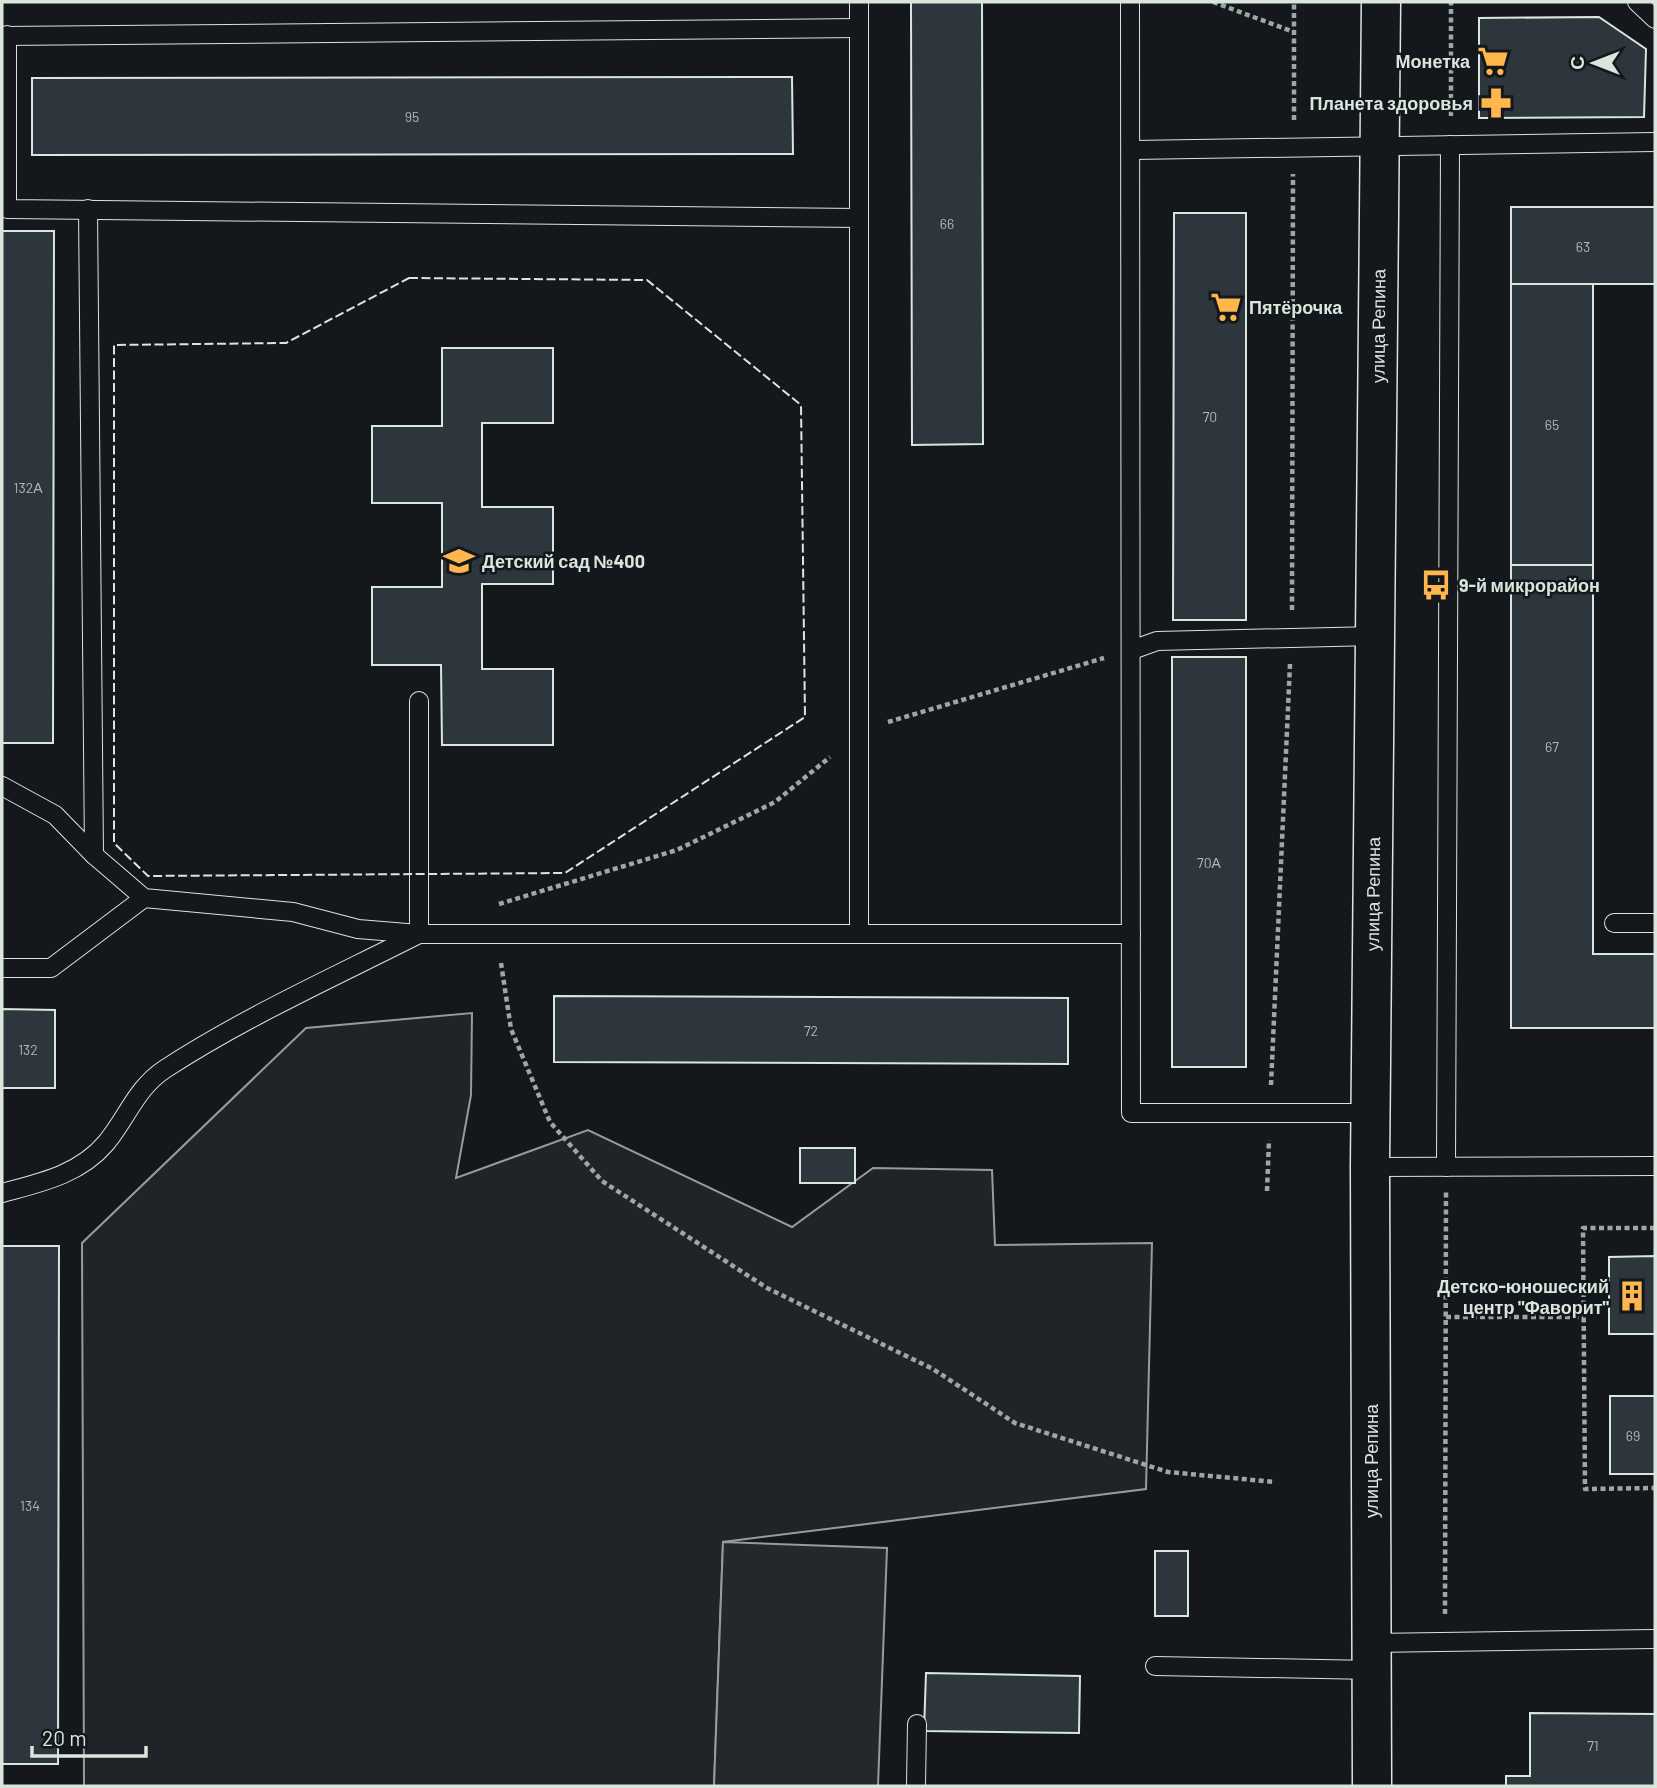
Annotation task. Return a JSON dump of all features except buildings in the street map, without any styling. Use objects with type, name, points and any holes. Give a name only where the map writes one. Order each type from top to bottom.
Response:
[{"type":"street","name":"улица Репина","points":[[1372,1786],[1370,1167],[1381,2]]},
{"type":"lane","points":[[859,2],[859,934]]},
{"type":"lane","points":[[1130,2],[1133,150],[1131,1113],[1371,1113]]},
{"type":"lane","points":[[1637,2],[1655,19]]},
{"type":"lane","points":[[859,28],[4,36],[7,209],[859,218]]},
{"type":"lane","points":[[1133,150],[1655,142]]},
{"type":"lane","points":[[1446,1167],[1450,145]]},
{"type":"lane","points":[[88,209],[94,855]]},
{"type":"lane","points":[[1132,650],[1157,641],[1375,636]]},
{"type":"lane","points":[[419,701],[419,934]]},
{"type":"lane","points":[[2,786],[55,815],[94,855],[144,898],[293,912],[358,929],[419,934],[1131,934]]},
{"type":"lane","points":[[2,968],[51,968],[144,898]]},
{"type":"lane","points":[[1615,923],[1655,923]]},
{"type":"lane","points":[[2,1193],[60,1178],[105,1144],[134,1098],[162,1070],[256,1016],[419,934]]},
{"type":"lane","points":[[1370,1167],[1655,1166]]},
{"type":"lane","points":[[1155,1666],[1372,1657],[1444,1642],[1655,1639]]},
{"type":"lane","points":[[916,1786],[917,1724]]},
{"type":"path","points":[[1213,2],[1294,32]]},
{"type":"path","points":[[1268,1191],[1269,1114],[1292,636],[1294,2]]},
{"type":"path","points":[[1450,145],[1451,2]]},
{"type":"path","points":[[489,906],[677,850],[775,802],[859,734],[881,724],[1132,650]]},
{"type":"path","points":[[496,934],[511,1029],[550,1122],[601,1181],[767,1288],[933,1369],[1015,1423],[1168,1472],[1275,1482]]},
{"type":"path","points":[[1444,1642],[1446,1167]]},
{"type":"path","points":[[1655,1228],[1583,1228],[1585,1489],[1655,1488]]},
{"type":"path","points":[[1446,1317],[1583,1317]]},
{"type":"shaded area","points":[[472,1013],[471,1095],[456,1178],[588,1130],[792,1227],[873,1168],[992,1170],[995,1245],[1152,1243],[1146,1489],[723,1542],[714,1786],[84,1786],[82,1243],[306,1028]]},
{"type":"shaded area","points":[[723,1542],[887,1548],[878,1786],[714,1786]]},
{"type":"fence","points":[[409,278],[647,280],[801,405],[805,717],[565,873],[148,876],[114,843],[114,345],[286,343],[409,278]]},
{"type":"place","name":"Монетка","points":[[1493,61]]},
{"type":"place","name":"Планета здоровья","points":[[1496,103]]},
{"type":"place","name":"Пятёрочка","points":[[1226,307]]},
{"type":"place","name":"Детский сад №400","points":[[459,561]]},
{"type":"place","name":"9-й микрорайон","points":[[1436,585]]},
{"type":"place","name":"Детско-юношеский центр \"Фаворит\"","points":[[1632,1296]]}]
